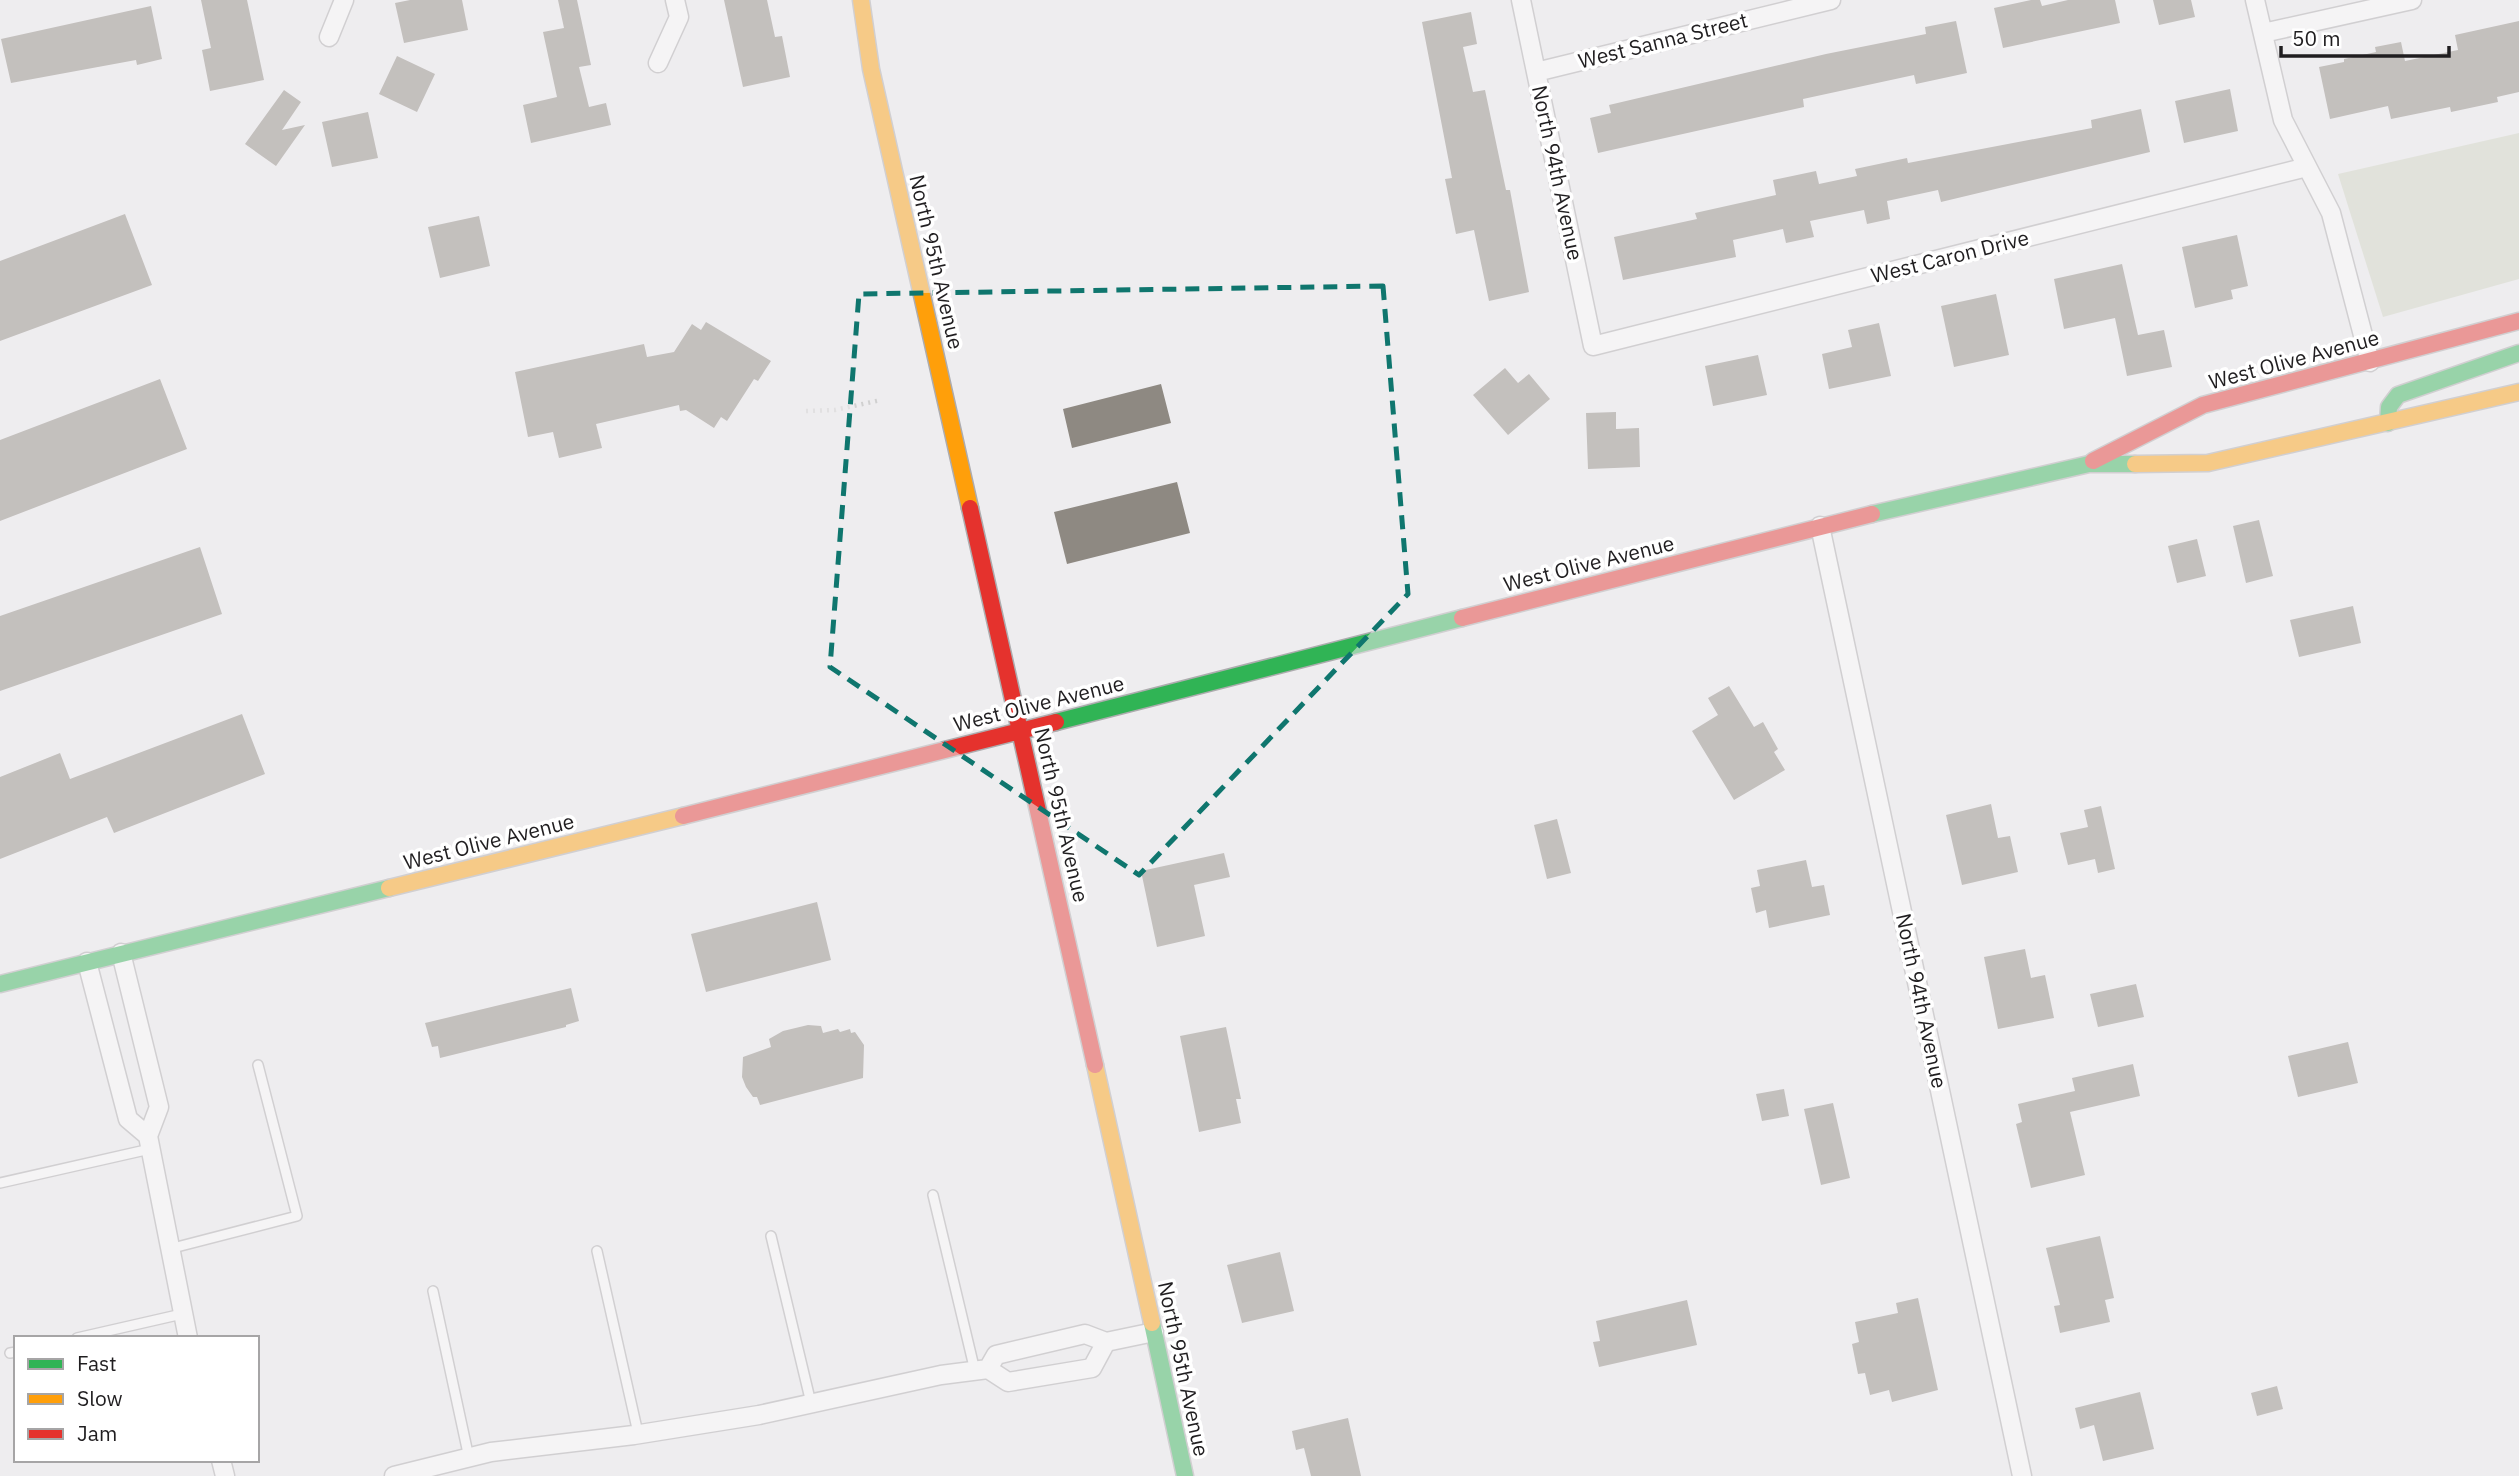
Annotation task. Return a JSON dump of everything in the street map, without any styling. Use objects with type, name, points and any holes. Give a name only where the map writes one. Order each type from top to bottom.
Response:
[{"type":"main road","name":"North 95th Avenue","points":[[860,0],[871,69],[1092,1045],[1185,1476]]},
{"type":"main road","name":"West Olive Avenue","points":[[2089,464],[2203,405],[2519,321]]},
{"type":"main road","points":[[2388,423],[2389,407],[2398,396],[2519,353]]},
{"type":"main road","name":"West Olive Avenue","points":[[0,984],[1019,731],[1820,526],[2089,464],[2208,463],[2519,392]]},
{"type":"street","points":[[329,37],[344,0]]},
{"type":"street","points":[[658,63],[679,18],[676,0]]},
{"type":"street","name":"North 94th Avenue","points":[[1521,0],[1593,346]]},
{"type":"street","name":"West Sanna Street","points":[[1536,72],[1831,0]]},
{"type":"street","points":[[2255,0],[2283,120],[2331,213],[2370,362]]},
{"type":"street","points":[[2263,33],[2412,0]]},
{"type":"street","name":"West Caron Drive","points":[[1593,346],[2307,167]]},
{"type":"street","name":"North 94th Avenue","points":[[1820,526],[2022,1476]]},
{"type":"street","points":[[121,953],[159,1107],[149,1143],[188,1336]]},
{"type":"street","points":[[87,962],[128,1119],[149,1143]]},
{"type":"street","points":[[394,1476],[491,1452],[638,1433],[981,1370],[996,1355],[1072,1337],[1085,1335],[1106,1342],[1154,1332]]},
{"type":"street","points":[[981,1370],[1009,1382],[1092,1368],[1106,1342]]},
{"type":"lane","points":[[169,1249],[296,1216],[258,1065]]},
{"type":"lane","points":[[0,1183],[149,1143]]},
{"type":"lane","points":[[933,1195],[981,1370]]},
{"type":"lane","points":[[771,1237],[811,1403]]},
{"type":"lane","points":[[597,1251],[638,1433]]},
{"type":"lane","points":[[433,1291],[469,1459]]},
{"type":"lane","points":[[85,1336],[182,1314]]},
{"type":"path","points":[[806,411],[835,410],[881,400]]},
{"type":"highlighted area","points":[[1383,286],[1408,594],[1139,875],[830,667],[859,294]]},
{"type":"green space","points":[[2519,133],[2519,279],[2383,317],[2338,174]]},
{"type":"building","points":[[201,0],[247,0],[264,80],[210,91],[202,50],[211,48]]},
{"type":"building","points":[[410,0],[462,0],[468,30],[404,43],[395,3]]},
{"type":"building","points":[[558,0],[577,0],[591,65],[579,67],[589,107],[606,103],[611,125],[531,143],[523,105],[557,97],[543,32],[564,28]]},
{"type":"building","points":[[724,0],[767,0],[775,37],[782,36],[790,77],[743,87]]},
{"type":"building","points":[[2040,0],[2042,6],[2068,0],[2115,0],[2120,23],[2003,48],[1994,8]]},
{"type":"building","points":[[2153,0],[2191,0],[2195,17],[2159,25]]},
{"type":"building","points":[[151,6],[162,59],[137,65],[136,60],[11,83],[1,39]]},
{"type":"building","points":[[1471,12],[1477,44],[1463,47],[1473,92],[1485,90],[1506,190],[1510,190],[1529,292],[1489,301],[1474,230],[1456,234],[1445,179],[1452,178],[1422,22]]},
{"type":"building","points":[[1956,21],[1967,73],[1916,84],[1914,75],[1803,99],[1804,107],[1598,153],[1590,118],[1611,113],[1609,105],[1826,54],[1926,34],[1925,27]]},
{"type":"building","points":[[2519,21],[2519,92],[2497,97],[2498,102],[2451,112],[2450,107],[2391,119],[2388,106],[2330,119],[2319,67],[2376,52],[2375,47],[2401,42],[2405,61],[2458,50],[2455,35]]},
{"type":"building","points":[[397,56],[435,74],[417,112],[379,94]]},
{"type":"building","points":[[2230,89],[2238,131],[2184,143],[2175,101]]},
{"type":"building","points":[[284,90],[301,102],[282,130],[305,125],[276,166],[245,144]]},
{"type":"building","points":[[2141,109],[2150,152],[1941,202],[1938,190],[1887,201],[1890,219],[1867,224],[1864,210],[1810,221],[1814,237],[1786,243],[1783,229],[1733,240],[1736,257],[1623,280],[1614,237],[1697,219],[1695,213],[1776,195],[1773,180],[1816,171],[1819,184],[1857,176],[1855,169],[1907,158],[1908,163],[2092,128],[2091,120]]},
{"type":"building","points":[[368,112],[378,158],[332,167],[322,122]]},
{"type":"building","points":[[125,214],[152,285],[0,341],[0,261]]},
{"type":"building","points":[[479,216],[490,266],[440,278],[428,227]]},
{"type":"building","points":[[2237,235],[2248,286],[2231,290],[2233,299],[2195,308],[2182,247]]},
{"type":"building","points":[[2122,264],[2138,335],[2164,330],[2172,367],[2127,376],[2115,318],[2064,329],[2054,279]]},
{"type":"building","points":[[1996,294],[2009,355],[1954,367],[1941,306]]},
{"type":"building","points":[[706,322],[771,361],[758,381],[754,379],[727,421],[721,417],[714,428],[686,410],[680,411],[679,405],[596,424],[602,448],[559,458],[553,432],[528,437],[515,372],[644,344],[647,357],[674,352],[692,324],[701,330]]},
{"type":"building","points":[[1879,323],[1891,376],[1829,389],[1822,354],[1852,347],[1848,330]]},
{"type":"building","points":[[1758,355],[1767,395],[1713,406],[1705,366]]},
{"type":"building","points":[[1505,368],[1518,383],[1529,374],[1550,399],[1508,435],[1473,395]]},
{"type":"building","points":[[160,379],[187,449],[0,521],[0,440]]},
{"type":"building","points":[[1161,384],[1171,423],[1072,448],[1063,409]]},
{"type":"building","points":[[1616,412],[1616,429],[1639,428],[1640,467],[1588,469],[1586,413]]},
{"type":"building","points":[[1177,482],[1190,533],[1067,564],[1054,512]]},
{"type":"building","points":[[2259,520],[2273,576],[2246,583],[2233,526]]},
{"type":"building","points":[[2197,539],[2206,576],[2177,583],[2168,546]]},
{"type":"building","points":[[200,547],[222,614],[0,691],[0,616]]},
{"type":"building","points":[[2353,606],[2361,643],[2299,657],[2290,620]]},
{"type":"building","points":[[1729,686],[1754,727],[1763,722],[1778,749],[1774,752],[1785,770],[1734,800],[1692,731],[1718,715],[1708,698]]},
{"type":"building","points":[[242,714],[265,774],[114,833],[107,817],[0,859],[0,777],[60,753],[70,779]]},
{"type":"building","points":[[1991,804],[1998,838],[2010,836],[2018,872],[1962,885],[1946,815]]},
{"type":"building","points":[[2101,806],[2115,869],[2098,873],[2095,859],[2068,865],[2060,833],[2088,827],[2084,810]]},
{"type":"building","points":[[1557,819],[1571,873],[1547,879],[1534,825]]},
{"type":"building","points":[[1224,853],[1230,877],[1194,885],[1205,936],[1157,947],[1141,871]]},
{"type":"building","points":[[1806,860],[1812,887],[1824,885],[1830,915],[1769,928],[1766,910],[1756,913],[1751,888],[1760,886],[1757,870]]},
{"type":"building","points":[[817,902],[831,960],[706,992],[691,934]]},
{"type":"building","points":[[2025,949],[2031,978],[2045,975],[2054,1018],[1998,1029],[1984,957]]},
{"type":"building","points":[[2136,984],[2144,1017],[2098,1027],[2090,994]]},
{"type":"building","points":[[571,988],[579,1021],[566,1027],[440,1058],[438,1046],[432,1047],[425,1023]]},
{"type":"building","points":[[808,1025],[821,1026],[823,1033],[838,1029],[840,1032],[850,1029],[851,1033],[855,1032],[864,1045],[863,1078],[760,1105],[742,1077],[743,1057],[771,1047],[769,1039],[783,1031]]},
{"type":"building","points":[[1226,1027],[1241,1099],[1236,1099],[1241,1123],[1199,1132],[1180,1036]]},
{"type":"building","points":[[2348,1042],[2358,1083],[2298,1097],[2288,1056]]},
{"type":"building","points":[[2133,1064],[2140,1096],[2070,1112],[2085,1175],[2031,1188],[2016,1124],[2022,1122],[2018,1104],[2075,1091],[2072,1078]]},
{"type":"building","points":[[1784,1089],[1789,1116],[1762,1121],[1756,1094]]},
{"type":"building","points":[[1833,1103],[1850,1178],[1821,1185],[1804,1109]]},
{"type":"building","points":[[2100,1236],[2114,1298],[2105,1300],[2110,1322],[2060,1333],[2054,1306],[2060,1305],[2046,1248]]},
{"type":"building","points":[[1280,1252],[1294,1311],[1242,1323],[1227,1265]]},
{"type":"building","points":[[1918,1298],[1938,1390],[1892,1402],[1889,1390],[1870,1395],[1865,1373],[1858,1374],[1852,1344],[1859,1342],[1855,1322],[1898,1313],[1896,1303]]},
{"type":"building","points":[[1687,1300],[1697,1345],[1599,1367],[1593,1342],[1600,1341],[1596,1321]]},
{"type":"building","points":[[2277,1386],[2283,1409],[2257,1416],[2251,1393]]},
{"type":"building","points":[[2140,1392],[2154,1449],[2103,1461],[2094,1425],[2080,1429],[2075,1408]]},
{"type":"building","points":[[1348,1418],[1361,1476],[1311,1476],[1304,1448],[1296,1450],[1292,1431]]},
{"type":"traffic: fast","points":[[2388,423],[2389,407],[2398,395],[2519,353]]},
{"type":"traffic: fast","points":[[1872,514],[2089,464],[2135,464]]},
{"type":"traffic: fast","points":[[1056,722],[1462,618]]},
{"type":"traffic: fast","points":[[0,984],[389,888]]},
{"type":"traffic: fast","points":[[1152,1323],[1185,1476]]},
{"type":"traffic: slow","points":[[861,0],[871,69],[970,508]]},
{"type":"traffic: slow","points":[[2135,464],[2208,463],[2519,392]]},
{"type":"traffic: slow","points":[[389,888],[683,816]]},
{"type":"traffic: slow","points":[[1095,1065],[1152,1323]]},
{"type":"traffic: jam","points":[[2093,461],[2203,405],[2519,321]]},
{"type":"traffic: jam","points":[[970,508],[1095,1065]]},
{"type":"traffic: jam","points":[[1462,618],[1872,514]]},
{"type":"traffic: jam","points":[[683,816],[1056,722]]}]
